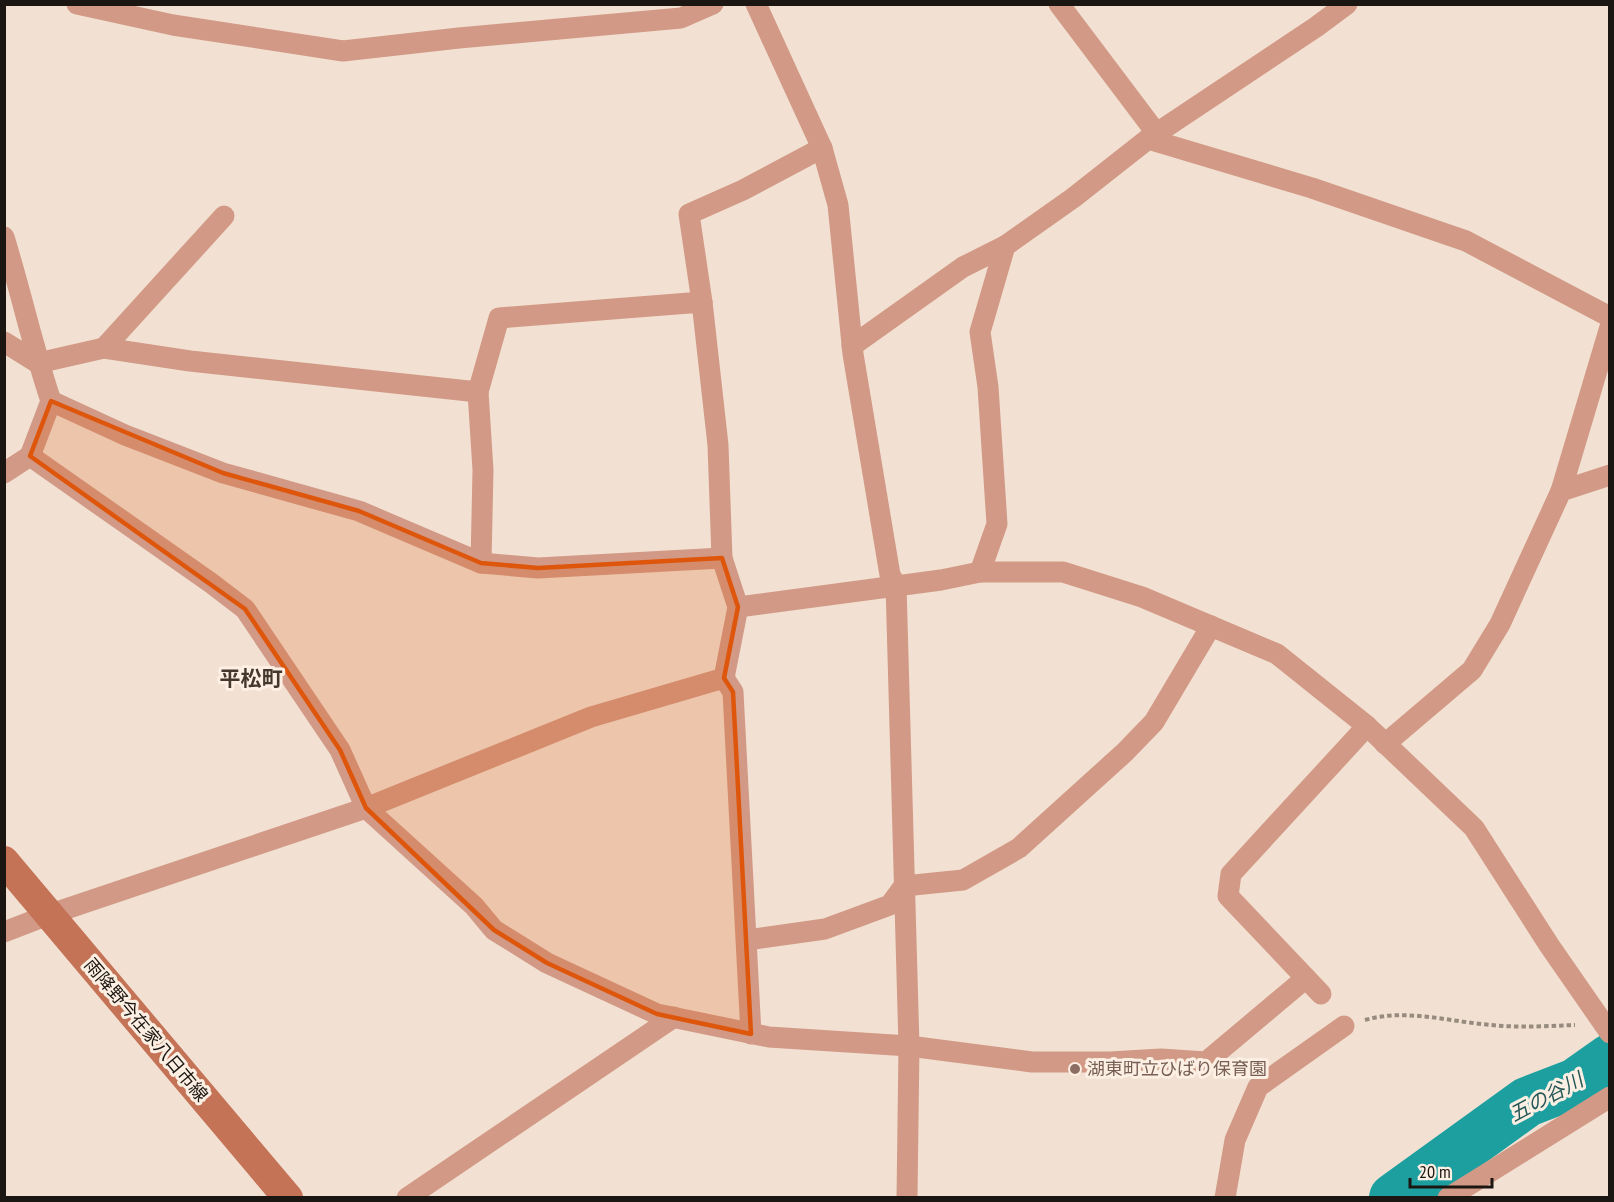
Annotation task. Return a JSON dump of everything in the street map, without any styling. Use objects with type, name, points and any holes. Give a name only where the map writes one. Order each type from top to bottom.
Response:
[{"type":"main road","name":"雨降野今在家八日市線","points":[[4,861],[288,1197]]},
{"type":"street","points":[[77,4],[173,25],[343,51],[681,18],[713,4]]},
{"type":"street","points":[[756,4],[822,148],[838,205],[852,346],[890,575],[896,585],[909,1046],[907,1197]]},
{"type":"street","points":[[1059,4],[1152,137],[1312,188],[1466,241],[1610,317]]},
{"type":"street","points":[[852,346],[963,267],[1005,246],[1073,198],[1152,137],[1347,4]]},
{"type":"street","points":[[751,1034],[733,693],[724,678],[738,608],[722,558],[718,445],[702,302],[689,214],[743,190],[822,148]]},
{"type":"street","points":[[104,348],[224,216]]},
{"type":"street","points":[[4,237],[21,291],[38,363],[51,401],[30,456],[4,473]]},
{"type":"street","points":[[980,572],[997,524],[988,387],[980,332],[1005,246]]},
{"type":"street","points":[[481,563],[483,470],[478,392],[499,318],[702,302]]},
{"type":"street","points":[[1385,744],[1472,670],[1500,624],[1561,490],[1610,327]]},
{"type":"street","points":[[4,342],[38,363],[104,348],[190,362],[478,392]]},
{"type":"street","points":[[51,401],[125,435],[223,473],[359,511],[481,563],[538,568],[722,558]]},
{"type":"street","points":[[30,456],[212,583],[245,609],[340,750],[366,808],[474,906],[494,930],[547,963],[657,1014],[769,1037],[909,1046],[1032,1062],[1110,1062],[1161,1059],[1206,1062],[1306,978]]},
{"type":"street","points":[[1561,490],[1610,475]]},
{"type":"street","points":[[738,608],[941,580],[980,572],[1063,572],[1142,597],[1277,654],[1366,726],[1474,828],[1606,1028]]},
{"type":"street","points":[[747,940],[825,929],[890,905],[904,886],[963,880],[1019,848],[1125,752],[1154,722],[1211,626]]},
{"type":"street","points":[[4,932],[48,915],[366,808],[591,717],[724,678]]},
{"type":"street","points":[[1321,994],[1228,896],[1232,874],[1366,726]]},
{"type":"street","points":[[407,1197],[674,1017]]},
{"type":"street","points":[[1225,1197],[1235,1140],[1258,1087],[1344,1026]]},
{"type":"street","points":[[1448,1197],[1610,1097]]},
{"type":"path","points":[[1344,1026],[1381,1015],[1423,1016],[1494,1026],[1606,1028]]},
{"type":"highlighted area","points":[[51,401],[223,473],[359,511],[481,563],[538,568],[722,558],[738,607],[724,678],[733,692],[751,1034],[657,1014],[547,963],[494,930],[366,808],[340,750],[245,609],[30,456]]},
{"type":"waterway","name":"五の谷川","points":[[1394,1198],[1527,1102],[1576,1083],[1610,1059]]},
{"type":"place","name":"湖東町立ひばり保育園","points":[[1075,1069]]},
{"type":"district","name":"平松町","points":[[251,679]]}]
